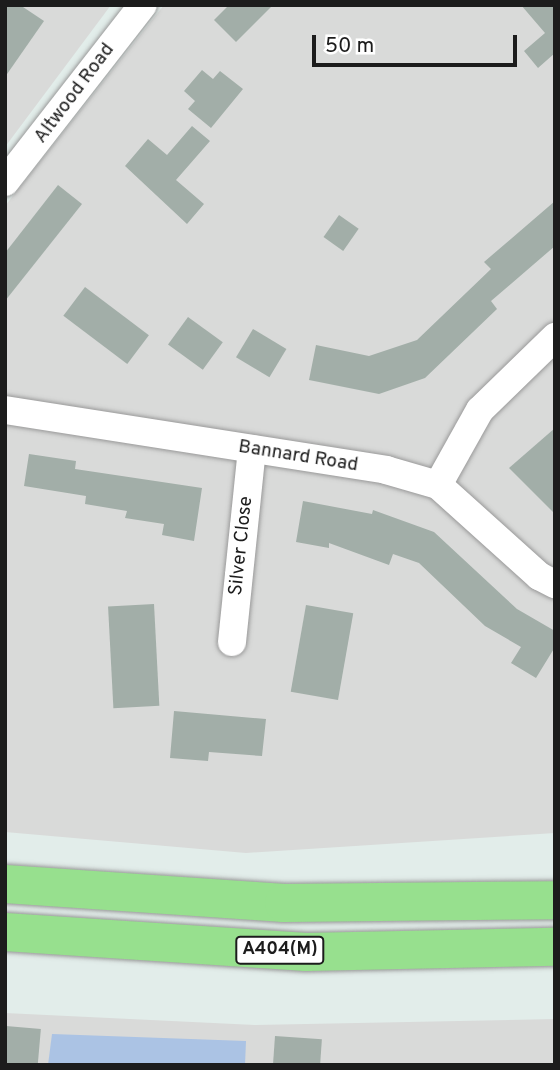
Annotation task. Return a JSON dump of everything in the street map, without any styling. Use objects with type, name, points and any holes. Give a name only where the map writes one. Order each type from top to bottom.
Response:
[{"type":"highway","points":[[5,884],[284,902],[555,900]]},
{"type":"highway","name":"A404(M)","points":[[5,932],[306,951],[555,947]]},
{"type":"street","name":"Altwood Road","points":[[5,182],[142,5]]},
{"type":"street","points":[[438,485],[480,410],[555,337]]},
{"type":"street","name":"Bannard Road","points":[[5,410],[386,470],[438,485],[539,576],[555,584]]},
{"type":"street","name":"Silver Close","points":[[232,642],[252,449]]},
{"type":"shaded area","points":[[5,5],[111,5],[5,147]]},
{"type":"shaded area","points":[[164,5],[555,5],[555,833],[246,853],[5,832],[5,206]]},
{"type":"shaded area","points":[[5,1013],[255,1025],[555,1019],[555,1065],[5,1065]]},
{"type":"shaded area","points":[[52,1034],[246,1041],[245,1065],[48,1065]]},
{"type":"building","points":[[5,5],[20,5],[44,21],[5,77]]},
{"type":"building","points":[[229,5],[273,5],[236,42],[214,20]]},
{"type":"building","points":[[521,5],[555,5],[555,53],[538,68],[524,51],[545,33]]},
{"type":"building","points":[[202,70],[213,79],[220,71],[243,89],[211,128],[188,109],[195,101],[184,91]]},
{"type":"building","points":[[192,126],[210,141],[176,180],[204,204],[187,224],[125,166],[148,139],[167,155]]},
{"type":"building","points":[[58,185],[82,204],[5,301],[5,253]]},
{"type":"building","points":[[555,201],[555,246],[491,301],[497,309],[425,378],[379,394],[309,380],[316,345],[369,356],[417,340],[491,269],[484,262]]},
{"type":"building","points":[[339,215],[359,229],[343,251],[324,237]]},
{"type":"building","points":[[85,287],[149,335],[127,364],[63,316]]},
{"type":"building","points":[[188,317],[223,342],[203,370],[168,345]]},
{"type":"building","points":[[253,329],[286,349],[269,377],[236,357]]},
{"type":"building","points":[[555,428],[555,514],[509,468]]},
{"type":"building","points":[[29,454],[76,461],[75,469],[202,488],[194,541],[162,535],[164,524],[125,518],[127,511],[85,504],[86,496],[24,486]]},
{"type":"building","points":[[303,501],[372,514],[373,510],[434,532],[517,609],[555,631],[555,647],[536,678],[511,663],[521,647],[485,626],[419,563],[393,554],[389,565],[329,543],[329,548],[296,542]]},
{"type":"building","points":[[154,604],[159,706],[113,708],[108,606]]},
{"type":"building","points":[[306,605],[353,613],[338,700],[291,692]]},
{"type":"building","points":[[174,711],[266,719],[262,756],[209,752],[208,761],[170,758]]},
{"type":"building","points":[[6,1026],[41,1029],[38,1065],[5,1065]]},
{"type":"building","points":[[275,1036],[322,1039],[320,1065],[273,1065]]}]
